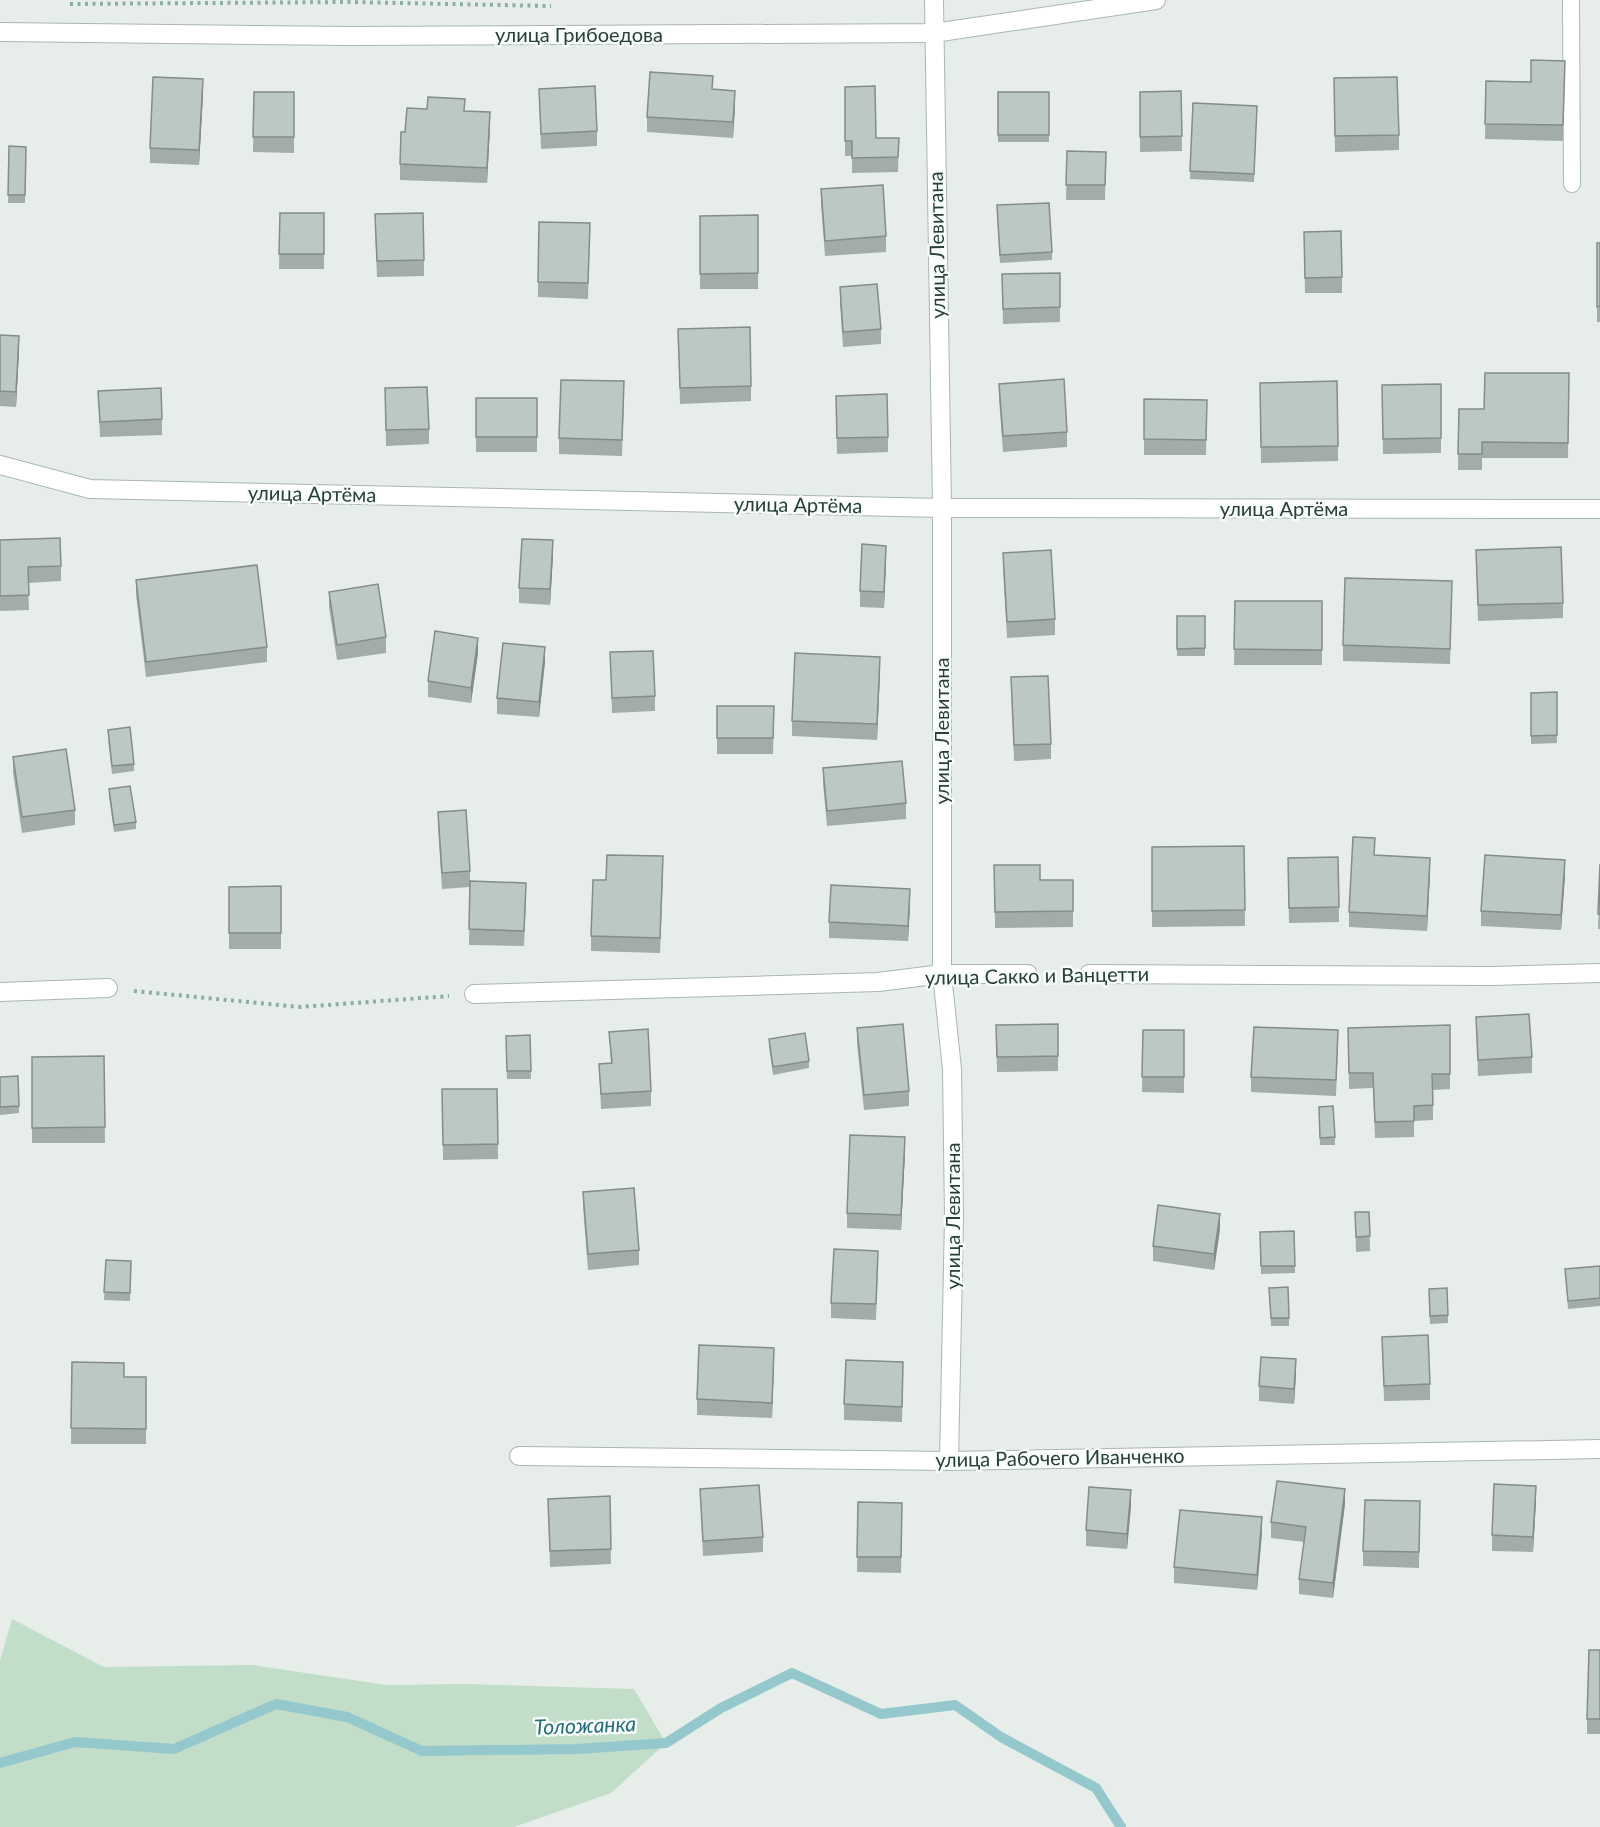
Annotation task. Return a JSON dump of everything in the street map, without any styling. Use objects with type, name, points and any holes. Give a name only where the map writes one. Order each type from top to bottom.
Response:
[{"type":"street","name":"улица Левитана","points":[[934,0],[942,508],[942,974],[952,1070],[954,1172],[949,1461]]},
{"type":"street","name":"улица Грибоедова","points":[[0,32],[350,36],[934,33],[1156,0]]},
{"type":"street","name":"улица Артёма","points":[[0,465],[90,489],[942,508],[1600,509]]},
{"type":"street","name":"улица Сакко и Ванцетти","points":[[1089,974],[1492,976],[1600,973]]},
{"type":"street","name":"улица Сакко и Ванцетти","points":[[474,994],[878,982],[942,974],[1028,974]]},
{"type":"street","points":[[0,992],[108,988]]},
{"type":"street","name":"улица Рабочего Иванченко","points":[[519,1456],[949,1461],[1600,1449]]},
{"type":"lane","points":[[1571,0],[1572,184]]},
{"type":"path","points":[[70,4],[349,2],[562,6]]},
{"type":"path","points":[[108,988],[300,1007],[474,994]]},
{"type":"green space","points":[[12,1619],[104,1667],[253,1665],[386,1685],[466,1684],[634,1689],[666,1743],[611,1793],[514,1827],[0,1827],[0,1661]]},
{"type":"building","points":[[1531,60],[1565,61],[1563,125],[1485,124],[1486,81],[1531,82]]},
{"type":"building","points":[[650,72],[713,76],[712,89],[735,91],[733,122],[647,117]]},
{"type":"building","points":[[153,77],[203,79],[199,150],[150,148]]},
{"type":"building","points":[[1397,77],[1399,135],[1335,136],[1334,78]]},
{"type":"building","points":[[595,86],[597,131],[541,134],[539,89]]},
{"type":"building","points":[[875,86],[876,138],[899,138],[898,157],[852,158],[852,141],[845,141],[845,87]]},
{"type":"building","points":[[1181,91],[1182,136],[1140,137],[1140,92]]},
{"type":"building","points":[[254,92],[294,92],[294,137],[253,137]]},
{"type":"building","points":[[998,92],[1049,92],[1049,135],[998,135]]},
{"type":"building","points":[[428,97],[465,99],[464,111],[490,112],[487,168],[400,164],[401,132],[405,132],[407,108],[427,109]]},
{"type":"building","points":[[1193,103],[1257,106],[1254,174],[1190,171]]},
{"type":"building","points":[[9,146],[26,147],[25,195],[8,195]]},
{"type":"building","points":[[1067,151],[1106,152],[1105,185],[1066,185]]},
{"type":"building","points":[[883,185],[886,236],[825,241],[821,189]]},
{"type":"building","points":[[1049,203],[1052,252],[1000,255],[997,205]]},
{"type":"building","points":[[280,213],[324,213],[324,254],[279,254]]},
{"type":"building","points":[[423,213],[424,260],[377,261],[375,214]]},
{"type":"building","points":[[758,215],[758,273],[700,274],[700,216]]},
{"type":"building","points":[[539,222],[590,223],[588,283],[538,282]]},
{"type":"building","points":[[1341,231],[1342,277],[1305,278],[1304,232]]},
{"type":"building","points":[[1597,243],[1600,243],[1600,306],[1597,307]]},
{"type":"building","points":[[1060,273],[1060,307],[1003,309],[1002,274]]},
{"type":"building","points":[[877,284],[881,329],[843,332],[840,287]]},
{"type":"building","points":[[750,327],[751,386],[680,388],[678,329]]},
{"type":"building","points":[[0,335],[19,336],[16,392],[0,391]]},
{"type":"building","points":[[1485,373],[1569,373],[1568,443],[1482,442],[1482,454],[1458,454],[1459,409],[1484,409]]},
{"type":"building","points":[[1064,379],[1067,432],[1003,436],[999,384]]},
{"type":"building","points":[[561,380],[624,381],[622,440],[559,438]]},
{"type":"building","points":[[1337,381],[1338,446],[1261,447],[1260,383]]},
{"type":"building","points":[[1441,384],[1441,438],[1383,439],[1382,385]]},
{"type":"building","points":[[427,387],[429,429],[386,430],[385,388]]},
{"type":"building","points":[[161,388],[162,419],[100,422],[98,391]]},
{"type":"building","points":[[887,394],[888,437],[837,438],[836,396]]},
{"type":"building","points":[[476,398],[537,398],[537,437],[476,437]]},
{"type":"building","points":[[1144,399],[1207,400],[1206,440],[1144,439]]},
{"type":"building","points":[[60,538],[61,566],[28,567],[29,595],[0,596],[0,540]]},
{"type":"building","points":[[522,539],[553,540],[550,589],[519,588]]},
{"type":"building","points":[[862,544],[886,546],[884,592],[860,591]]},
{"type":"building","points":[[1561,547],[1563,603],[1478,605],[1476,550]]},
{"type":"building","points":[[1051,550],[1055,619],[1007,622],[1003,553]]},
{"type":"building","points":[[257,565],[267,647],[146,662],[136,580]]},
{"type":"building","points":[[1345,578],[1452,581],[1450,649],[1343,645]]},
{"type":"building","points":[[378,584],[386,637],[337,645],[329,592]]},
{"type":"building","points":[[1235,601],[1322,601],[1322,650],[1234,649]]},
{"type":"building","points":[[1177,616],[1205,616],[1205,648],[1177,649]]},
{"type":"building","points":[[435,631],[478,638],[471,688],[428,681]]},
{"type":"building","points":[[503,643],[545,647],[539,702],[497,698]]},
{"type":"building","points":[[653,651],[655,696],[612,698],[610,652]]},
{"type":"building","points":[[795,653],[880,657],[877,724],[792,721]]},
{"type":"building","points":[[1048,676],[1051,744],[1014,745],[1011,677]]},
{"type":"building","points":[[1557,692],[1557,735],[1531,736],[1531,693]]},
{"type":"building","points":[[717,706],[774,706],[773,738],[717,738]]},
{"type":"building","points":[[130,727],[134,764],[112,766],[108,730]]},
{"type":"building","points":[[66,749],[75,810],[22,817],[13,757]]},
{"type":"building","points":[[902,761],[906,803],[827,811],[823,768]]},
{"type":"building","points":[[130,786],[136,822],[114,825],[109,789]]},
{"type":"building","points":[[466,810],[470,871],[442,873],[438,812]]},
{"type":"building","points":[[1353,837],[1375,838],[1374,855],[1430,858],[1427,916],[1349,912]]},
{"type":"building","points":[[1244,846],[1245,910],[1152,911],[1152,847]]},
{"type":"building","points":[[607,855],[663,856],[660,938],[591,936],[593,880],[606,880]]},
{"type":"building","points":[[1485,855],[1565,860],[1561,915],[1481,911]]},
{"type":"building","points":[[1338,857],[1339,907],[1289,908],[1288,858]]},
{"type":"building","points":[[1600,864],[1600,914],[1598,914]]},
{"type":"building","points":[[994,865],[1040,865],[1040,880],[1073,880],[1073,911],[995,912]]},
{"type":"building","points":[[470,881],[526,883],[524,931],[469,929]]},
{"type":"building","points":[[831,885],[910,889],[908,926],[829,922]]},
{"type":"building","points":[[281,886],[281,933],[229,933],[229,887]]},
{"type":"building","points":[[1529,1014],[1532,1057],[1478,1060],[1476,1017]]},
{"type":"building","points":[[903,1024],[909,1091],[864,1095],[857,1028]]},
{"type":"building","points":[[1058,1024],[1058,1056],[997,1057],[996,1025]]},
{"type":"building","points":[[1450,1025],[1450,1074],[1432,1074],[1433,1105],[1414,1106],[1414,1121],[1375,1122],[1373,1073],[1349,1073],[1348,1028]]},
{"type":"building","points":[[1254,1027],[1338,1030],[1336,1080],[1251,1077]]},
{"type":"building","points":[[648,1029],[651,1091],[601,1094],[599,1064],[612,1063],[609,1032]]},
{"type":"building","points":[[1143,1030],[1184,1030],[1184,1077],[1142,1077]]},
{"type":"building","points":[[805,1033],[809,1061],[773,1067],[769,1039]]},
{"type":"building","points":[[530,1035],[531,1071],[507,1071],[506,1036]]},
{"type":"building","points":[[104,1056],[105,1127],[32,1128],[32,1057]]},
{"type":"building","points":[[18,1076],[19,1106],[0,1107],[0,1077]]},
{"type":"building","points":[[442,1089],[497,1089],[498,1144],[443,1145]]},
{"type":"building","points":[[1333,1106],[1335,1137],[1320,1138],[1319,1107]]},
{"type":"building","points":[[850,1135],[905,1137],[901,1215],[847,1213]]},
{"type":"building","points":[[634,1188],[639,1250],[588,1254],[583,1192]]},
{"type":"building","points":[[1158,1205],[1220,1214],[1214,1254],[1153,1246]]},
{"type":"building","points":[[1355,1212],[1369,1212],[1370,1236],[1356,1237]]},
{"type":"building","points":[[1294,1231],[1295,1266],[1261,1266],[1260,1232]]},
{"type":"building","points":[[834,1249],[878,1251],[876,1304],[831,1303]]},
{"type":"building","points":[[106,1260],[131,1261],[130,1293],[104,1292]]},
{"type":"building","points":[[1600,1266],[1600,1298],[1568,1301],[1565,1269]]},
{"type":"building","points":[[1288,1287],[1289,1318],[1271,1318],[1269,1288]]},
{"type":"building","points":[[1447,1288],[1448,1315],[1430,1316],[1429,1289]]},
{"type":"building","points":[[1428,1335],[1430,1384],[1384,1386],[1382,1337]]},
{"type":"building","points":[[699,1345],[774,1348],[772,1403],[697,1399]]},
{"type":"building","points":[[1261,1357],[1296,1359],[1294,1389],[1259,1386]]},
{"type":"building","points":[[846,1360],[903,1362],[902,1407],[844,1404]]},
{"type":"building","points":[[72,1362],[124,1363],[124,1377],[146,1377],[146,1429],[71,1428]]},
{"type":"building","points":[[1277,1481],[1345,1489],[1333,1583],[1299,1579],[1306,1527],[1271,1522]]},
{"type":"building","points":[[1494,1484],[1536,1486],[1533,1537],[1492,1535]]},
{"type":"building","points":[[759,1485],[763,1537],[703,1541],[700,1489]]},
{"type":"building","points":[[1089,1487],[1131,1490],[1127,1534],[1086,1530]]},
{"type":"building","points":[[610,1496],[611,1549],[550,1551],[548,1499]]},
{"type":"building","points":[[1365,1500],[1420,1501],[1419,1552],[1363,1551]]},
{"type":"building","points":[[858,1502],[902,1503],[901,1557],[857,1557]]},
{"type":"building","points":[[1180,1510],[1262,1517],[1257,1575],[1174,1567]]},
{"type":"building","points":[[1589,1650],[1600,1650],[1600,1719],[1587,1719]]},
{"type":"waterway","name":"Толожанка","points":[[0,1763],[75,1742],[174,1749],[276,1704],[347,1717],[422,1751],[577,1749],[666,1743],[721,1708],[792,1673],[881,1714],[955,1705],[1001,1737],[1096,1788],[1121,1827]]}]
